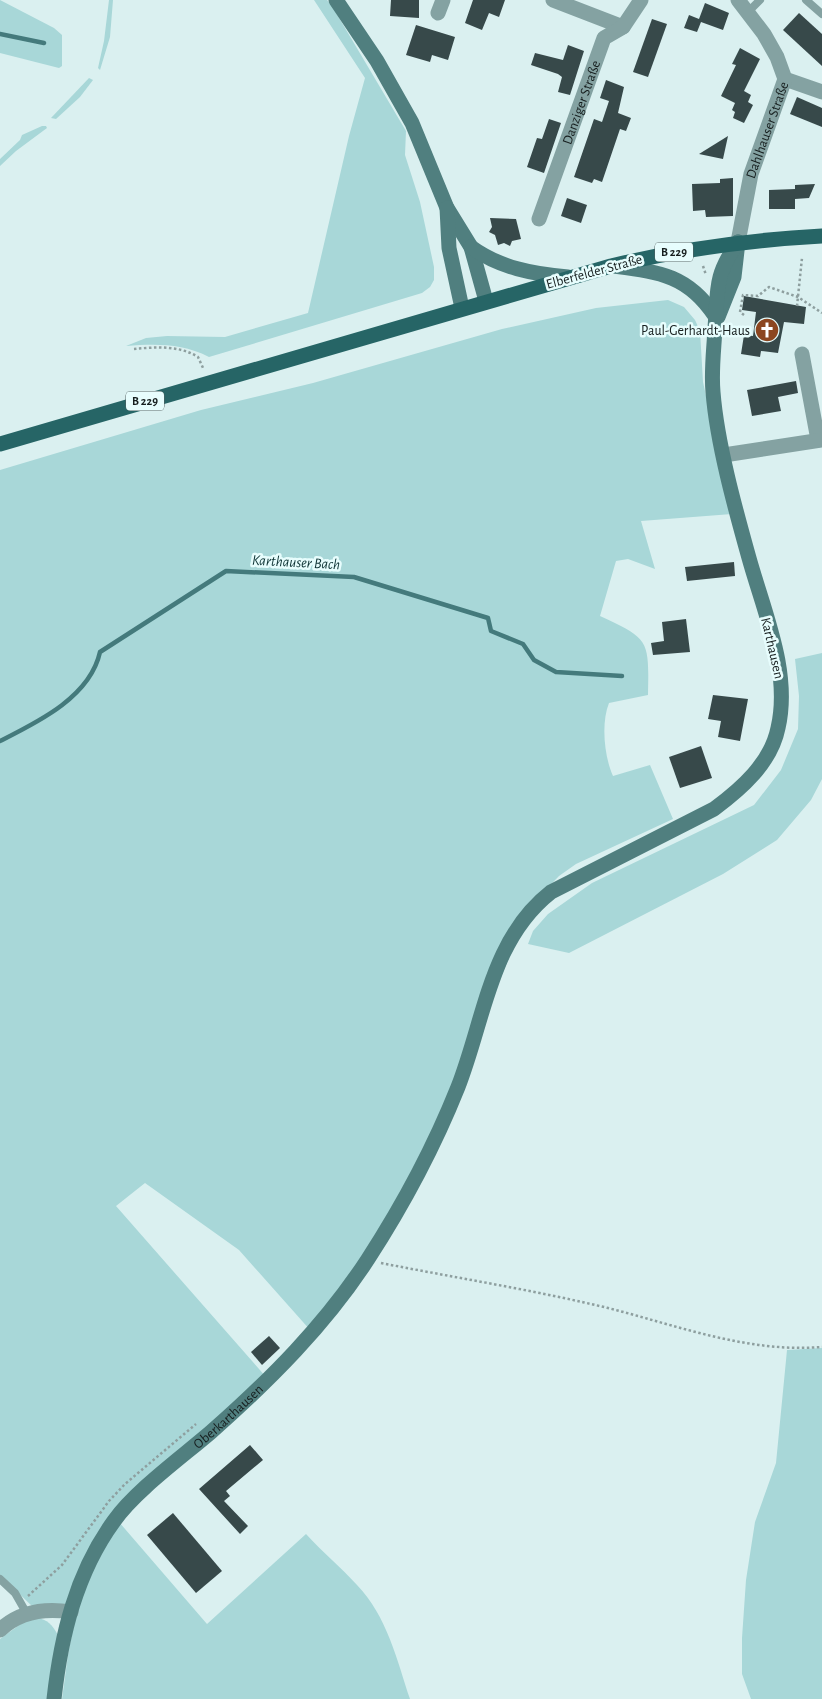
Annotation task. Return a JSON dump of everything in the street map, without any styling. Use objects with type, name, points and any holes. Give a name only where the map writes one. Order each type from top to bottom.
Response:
[{"type":"main road","points":[[336,0],[362,38],[403,106],[428,160],[447,208],[471,247],[486,301]]},
{"type":"main road","points":[[447,208],[449,248],[462,308]]},
{"type":"main road","name":"Elberfelder Straße","points":[[486,301],[611,266],[694,248],[738,242],[822,236]]},
{"type":"main road","name":"Karthausen","points":[[392,1220],[426,1160],[459,1086],[497,966],[515,929],[533,907],[551,892],[714,809],[734,795],[768,755],[778,730],[782,698],[779,668],[724,455],[714,410],[712,390],[716,320],[734,277],[738,242]]},
{"type":"main road","points":[[471,247],[505,266],[534,273],[568,277]]},
{"type":"main road","points":[[611,266],[675,278],[698,293],[716,320]]},
{"type":"main road","name":"B 229","points":[[0,444],[486,301]]},
{"type":"main road","name":"Oberkarthausen","points":[[54,1699],[58,1668],[80,1581],[89,1560],[115,1519],[299,1348],[328,1317],[368,1260],[392,1220]]},
{"type":"street","points":[[553,0],[623,27]]},
{"type":"street","name":"Danziger Straße","points":[[539,219],[604,38],[623,27],[641,0]]},
{"type":"street","name":"Dahlhauser Straße","points":[[738,0],[777,57],[785,79],[751,174],[738,242]]},
{"type":"street","points":[[785,79],[822,92]]},
{"type":"street","points":[[724,455],[820,440],[802,354]]},
{"type":"street","points":[[0,1630],[27,1614],[46,1610],[71,1612]]},
{"type":"lane","points":[[748,12],[760,0]]},
{"type":"lane","points":[[806,0],[819,5],[822,14]]},
{"type":"lane","points":[[0,1579],[15,1593],[27,1614]]},
{"type":"path","points":[[797,306],[802,258]]},
{"type":"path","points":[[744,316],[740,312],[743,295],[758,296],[769,287],[798,297],[822,313]]},
{"type":"path","points":[[134,349],[165,347],[196,355],[200,360],[208,383]]},
{"type":"path","points":[[368,1260],[606,1308],[737,1343],[790,1349],[822,1346]]},
{"type":"shaded area","points":[[0,0],[54,28],[62,35],[62,66],[59,68],[0,53]]},
{"type":"shaded area","points":[[109,0],[113,0],[110,37],[100,70],[98,68],[104,41]]},
{"type":"shaded area","points":[[314,0],[327,0],[332,6],[406,131],[405,155],[420,202],[434,267],[434,280],[430,287],[422,293],[209,357],[199,352],[178,347],[126,346],[146,338],[167,336],[225,337],[308,313],[349,136],[365,78]]},
{"type":"shaded area","points":[[89,78],[93,80],[80,97],[56,119],[51,118]]},
{"type":"shaded area","points":[[42,126],[47,128],[16,151],[0,166],[0,159],[20,140],[22,135]]},
{"type":"shaded area","points":[[668,300],[684,307],[695,320],[700,331],[703,382],[732,514],[641,521],[655,569],[628,559],[616,561],[600,616],[629,630],[637,637],[643,644],[648,663],[648,695],[609,703],[604,730],[607,759],[610,768],[613,776],[650,765],[673,819],[576,864],[559,876],[531,905],[456,1085],[390,1219],[311,1331],[239,1250],[145,1183],[116,1206],[266,1377],[105,1535],[70,1610],[36,1610],[0,1575],[0,470],[201,410],[313,383],[502,329],[596,308]]},
{"type":"shaded area","points":[[822,653],[822,779],[811,800],[777,840],[723,874],[569,953],[528,944],[533,931],[548,914],[592,883],[754,805],[781,770],[798,729],[799,696],[795,659]]},
{"type":"shaded area","points":[[822,1348],[822,1699],[751,1699],[742,1674],[742,1638],[746,1580],[755,1522],[776,1463],[787,1350]]},
{"type":"shaded area","points":[[119,1522],[207,1624],[306,1534],[357,1585],[376,1610],[390,1639],[410,1699],[62,1699],[80,1591]]},
{"type":"shaded area","points":[[36,1618],[49,1623],[58,1635],[52,1699],[0,1699],[0,1639],[22,1623]]},
{"type":"building","points":[[391,0],[419,0],[419,18],[390,16]]},
{"type":"building","points":[[473,0],[505,0],[499,17],[489,13],[482,30],[465,23]]},
{"type":"building","points":[[705,3],[729,13],[723,30],[701,22],[697,32],[684,28],[689,15],[699,19]]},
{"type":"building","points":[[799,13],[822,34],[822,66],[783,30]]},
{"type":"building","points":[[652,19],[667,24],[648,77],[633,72]]},
{"type":"building","points":[[416,25],[455,37],[448,60],[432,55],[430,62],[406,55]]},
{"type":"building","points":[[568,45],[584,51],[570,95],[558,92],[562,77],[531,65],[535,53],[563,60]]},
{"type":"building","points":[[740,48],[760,59],[744,91],[751,95],[748,102],[753,105],[744,123],[733,118],[735,112],[732,110],[735,103],[721,96],[736,65],[732,64]]},
{"type":"building","points":[[606,80],[624,87],[618,113],[631,118],[626,131],[620,129],[602,182],[594,179],[592,183],[574,177],[594,119],[602,122],[609,101],[600,98]]},
{"type":"building","points":[[797,97],[822,108],[822,127],[790,114]]},
{"type":"building","points":[[549,119],[561,123],[544,173],[527,167],[537,138],[542,139]]},
{"type":"building","points":[[728,136],[723,159],[699,154]]},
{"type":"building","points":[[733,178],[733,216],[706,217],[705,210],[693,211],[692,184],[720,183],[720,179]]},
{"type":"building","points":[[815,184],[809,198],[795,199],[795,209],[769,209],[769,190],[795,189],[795,185]]},
{"type":"building","points":[[567,198],[587,205],[581,223],[561,216]]},
{"type":"building","points":[[490,218],[516,219],[521,239],[512,241],[510,246],[504,243],[498,245],[495,235],[489,232],[492,227]]},
{"type":"building","name":"Paul-Gerhardt-Haus","points":[[744,296],[806,307],[804,324],[784,322],[778,353],[761,351],[760,357],[741,354],[744,335],[753,336],[756,312],[742,310]]},
{"type":"building","points":[[796,381],[798,393],[778,397],[781,411],[752,416],[747,390]]},
{"type":"building","points":[[734,562],[735,576],[687,581],[685,567]]},
{"type":"building","points":[[686,619],[690,652],[653,655],[651,643],[664,641],[662,622]]},
{"type":"building","points":[[713,695],[748,699],[740,741],[718,737],[721,721],[708,719]]},
{"type":"building","points":[[701,746],[712,778],[680,788],[669,757]]},
{"type":"building","points":[[269,1336],[280,1348],[262,1365],[251,1352]]},
{"type":"building","points":[[250,1445],[263,1460],[226,1491],[230,1496],[224,1501],[248,1526],[240,1534],[199,1489]]},
{"type":"building","points":[[173,1513],[222,1571],[196,1593],[147,1535]]},
{"type":"waterway","points":[[0,34],[44,43]]},
{"type":"waterway","name":"Karthauser Bach","points":[[0,741],[46,716],[74,695],[86,682],[100,652],[226,571],[354,577],[488,618],[491,631],[523,644],[534,660],[556,672],[622,676]]},
{"type":"place","name":"Paul-Gerhardt-Haus","points":[[767,330]]}]
